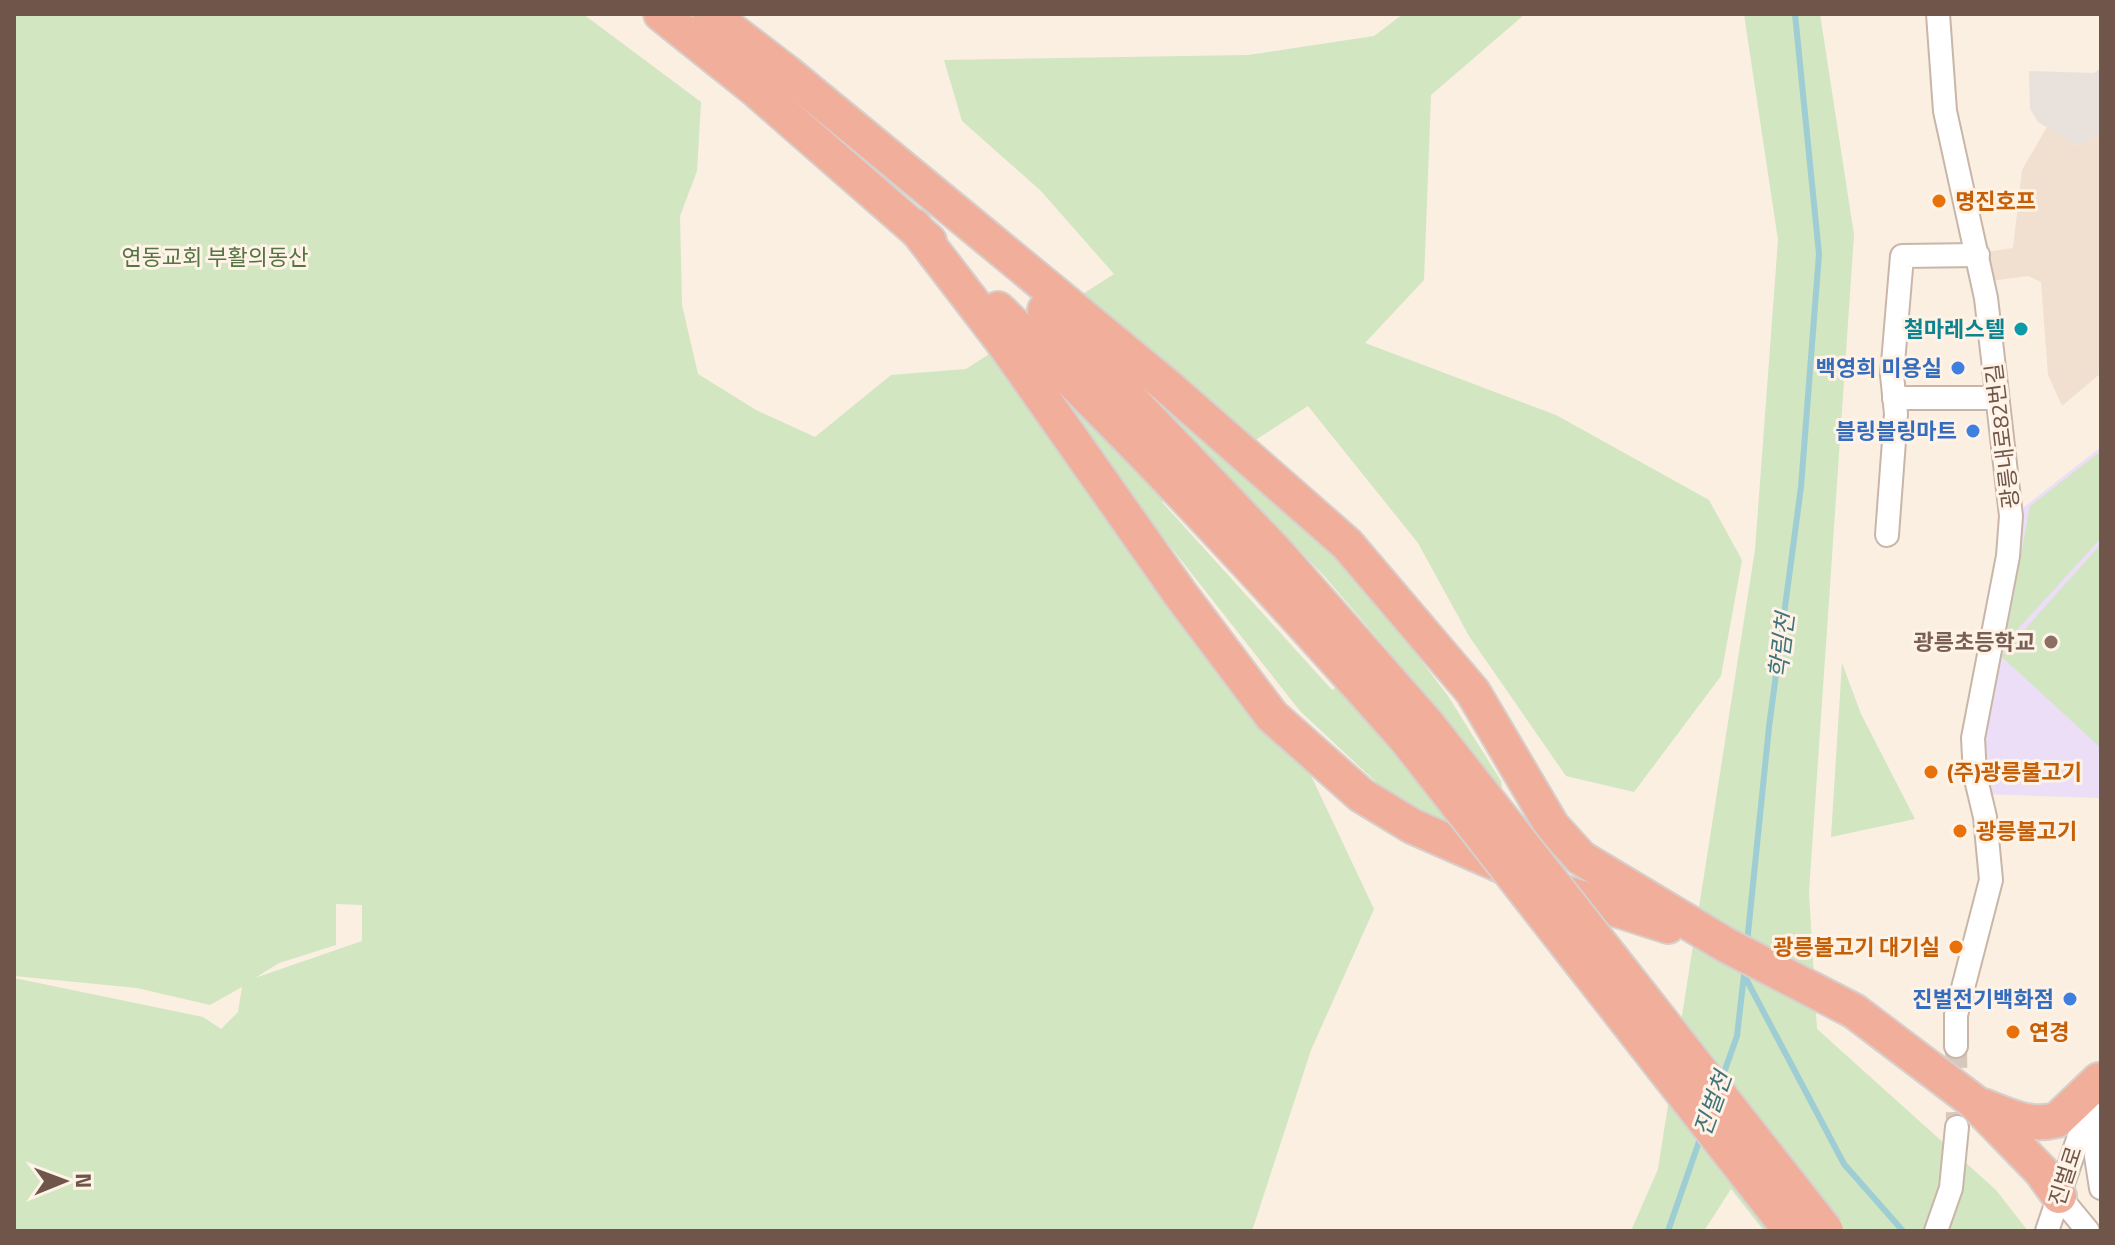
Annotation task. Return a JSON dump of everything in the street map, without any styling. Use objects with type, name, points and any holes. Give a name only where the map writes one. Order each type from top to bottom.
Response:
[{"type":"highway","points":[[661,14],[914,226],[1078,383],[1418,732],[1791,1231]]},
{"type":"highway","points":[[710,14],[1167,386],[1347,544],[1473,692],[1552,826],[1581,858],[1726,945],[1854,1011],[1965,1114],[2041,1171],[2059,1196]]},
{"type":"highway","points":[[933,194],[1233,505],[1826,1231]]},
{"type":"highway","points":[[914,226],[1003,342],[1181,595],[1272,716],[1350,786],[1412,826],[1562,892],[1726,945]]},
{"type":"highway","points":[[1965,1114],[2023,1122],[2057,1120],[2100,1078]]},
{"type":"street","name":"광릉내로82번길","points":[[1938,14],[1945,111],[1978,255],[2011,516],[2008,556],[1973,738],[1975,775],[1985,817],[1991,880],[1956,1015],[1956,1046]]},
{"type":"street","points":[[1887,535],[1894,398],[1892,375],[1902,256],[1978,255]]},
{"type":"street","points":[[1894,398],[1996,398]]},
{"type":"street","points":[[2100,1078],[2096,1156],[2101,1188]]},
{"type":"street","name":"진벌로","points":[[2047,1231],[2100,1078]]},
{"type":"street","points":[[1936,1231],[1953,1176],[1965,1114]]},
{"type":"street","points":[[2059,1196],[2088,1231]]},
{"type":"shaded area","points":[[2101,68],[2101,135],[2077,146],[2038,122],[2030,109],[2029,71],[2094,73]]},
{"type":"shaded area","points":[[2047,127],[2077,146],[2101,135],[2101,373],[2062,406],[2048,375],[2041,282],[2028,276],[1991,281],[1986,252],[2013,248],[2022,170]]},
{"type":"shaded area","name":"광릉초등학교","points":[[2101,447],[2101,798],[1984,794],[1985,738],[2024,507]]},
{"type":"green space","name":"연동교회 부활의동산","points":[[14,14],[583,14],[701,102],[697,171],[680,216],[682,305],[698,374],[756,410],[815,437],[891,375],[966,369],[1114,274],[1041,191],[962,121],[944,60],[1248,55],[1374,36],[1403,14],[1525,14],[1431,95],[1424,280],[1365,343],[1556,415],[1709,500],[1742,560],[1721,676],[1634,792],[1566,776],[1469,636],[1418,543],[1308,406],[1232,455],[1350,566],[1448,696],[1501,781],[1510,844],[1443,826],[1377,783],[1300,711],[1144,513],[1307,767],[1374,909],[1311,1050],[1252,1231],[14,1231],[14,978],[203,1017],[221,1029],[238,1012],[242,987],[210,1005],[137,988],[14,976]],"holes":[[[1217,465],[1326,578],[1389,652],[1332,690],[1162,502]],[[336,904],[362,905],[362,941],[255,978],[279,963],[336,945]]]},
{"type":"green space","points":[[1744,14],[1820,14],[1854,235],[1809,892],[1817,1029],[1996,1190],[2028,1231],[1764,1231],[1731,1189],[1704,1231],[1631,1231],[1658,1169],[1755,550],[1778,240]]},
{"type":"green space","points":[[2101,451],[2101,538],[2005,643],[2030,506]]},
{"type":"green space","points":[[2101,544],[2101,748],[2001,656]]},
{"type":"green space","points":[[1842,663],[1861,714],[1915,819],[1831,837]]},
{"type":"waterway","name":"학림천","points":[[1747,943],[1769,727],[1801,487],[1819,254],[1795,14]]},
{"type":"waterway","name":"학림천","points":[[1745,966],[1744,975],[1844,1164],[1903,1231]]},
{"type":"waterway","name":"진벌천","points":[[1721,1081],[1737,1036],[1744,975]]},
{"type":"waterway","name":"진벌천","points":[[1668,1231],[1701,1136]]},
{"type":"tunnel","points":[[1956,1046],[1957,1127]]},
{"type":"place","name":"명진호프","points":[[1939,201]]},
{"type":"place","name":"철마레스텔","points":[[2021,329]]},
{"type":"place","name":"백영희 미용실","points":[[1958,368]]},
{"type":"place","name":"블링블링마트","points":[[1973,431]]},
{"type":"place","name":"광릉초등학교","points":[[2051,642]]},
{"type":"place","name":"(주)광릉불고기","points":[[1931,772]]},
{"type":"place","name":"광릉불고기","points":[[1960,831]]},
{"type":"place","name":"광릉불고기 대기실","points":[[1956,947]]},
{"type":"place","name":"진벌전기백화점","points":[[2070,999]]},
{"type":"place","name":"연경","points":[[2013,1032]]}]
